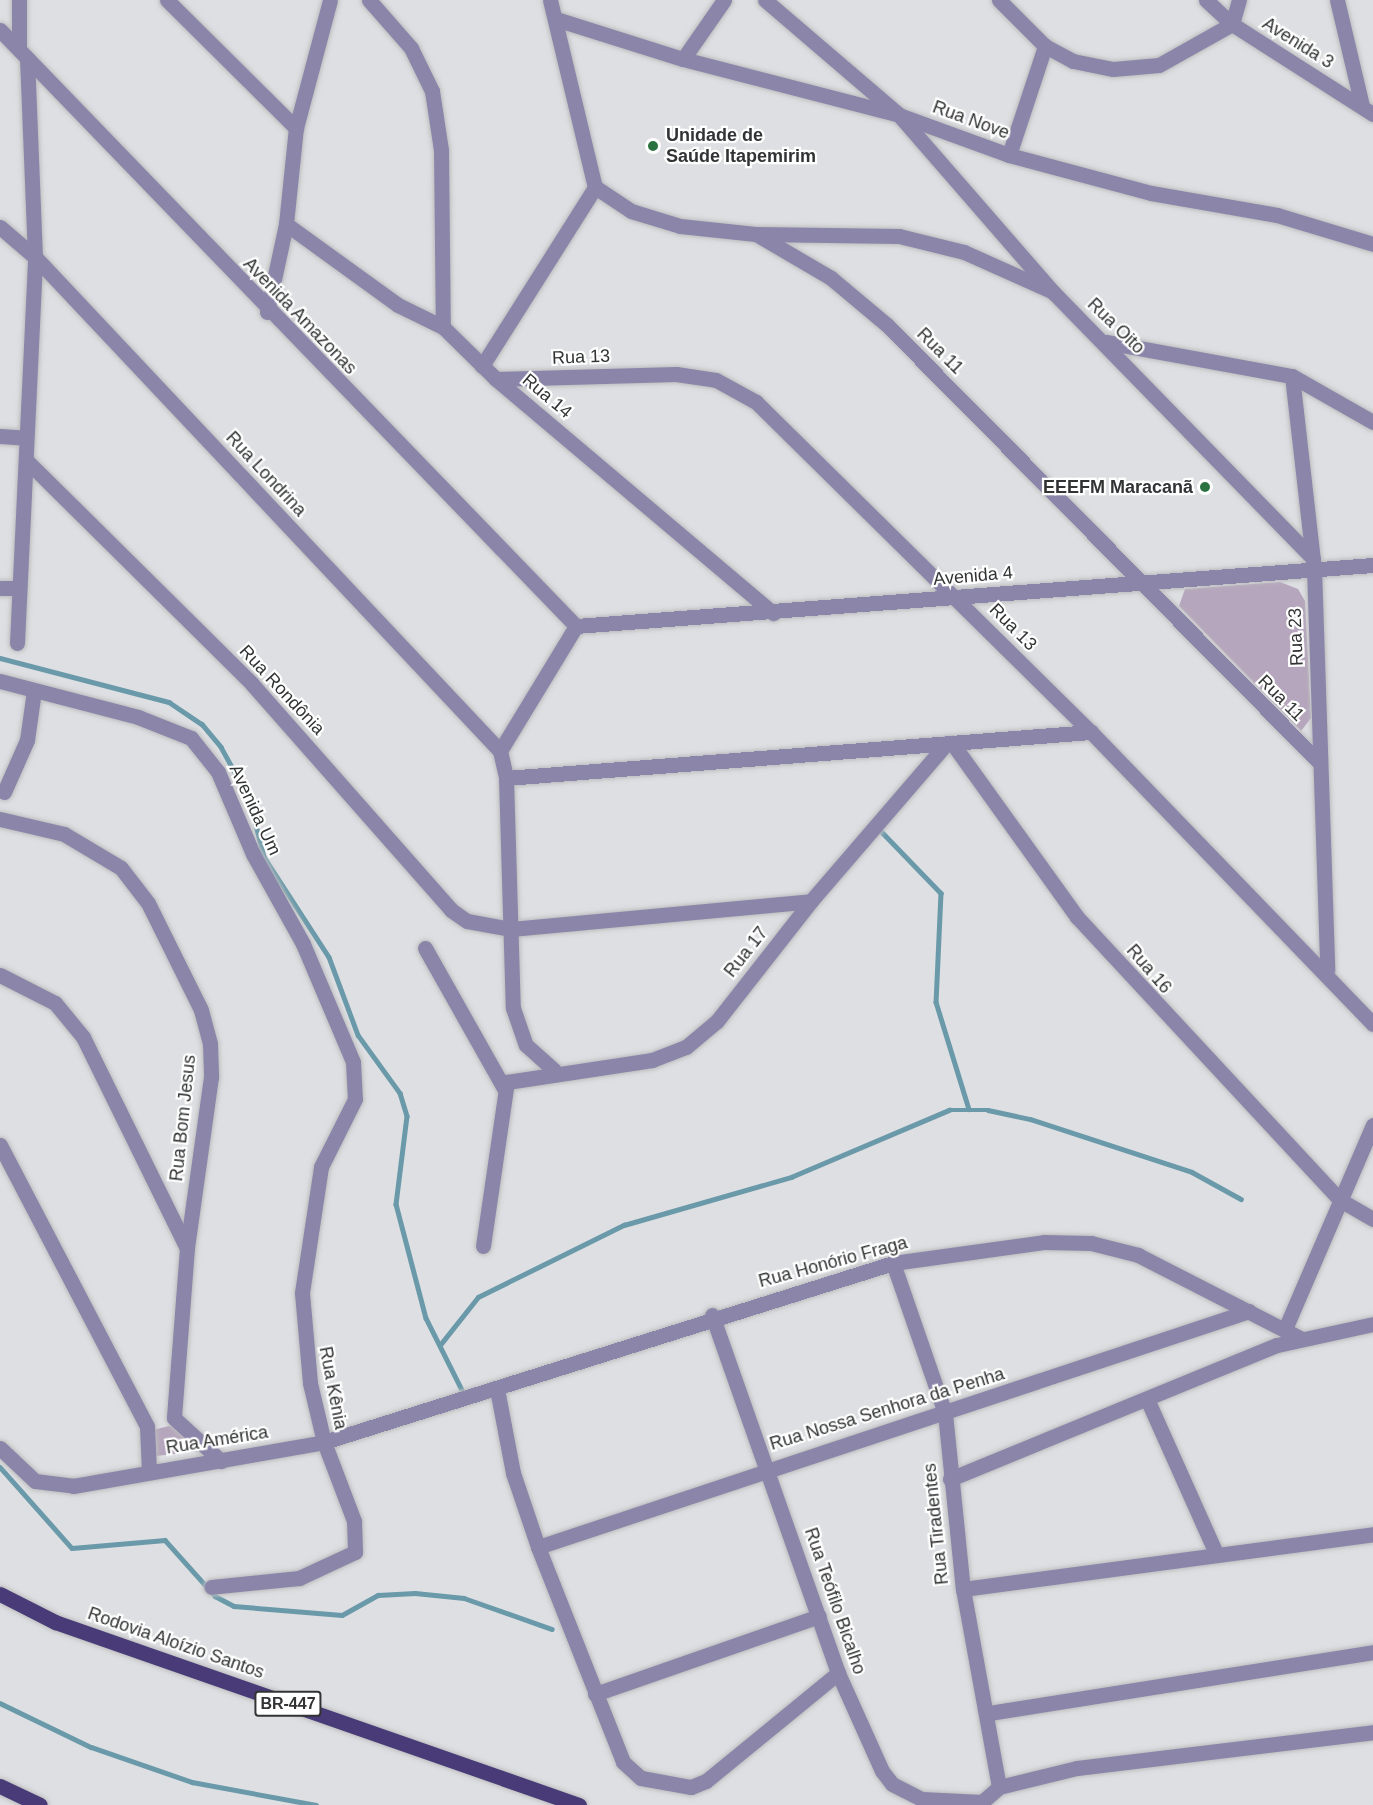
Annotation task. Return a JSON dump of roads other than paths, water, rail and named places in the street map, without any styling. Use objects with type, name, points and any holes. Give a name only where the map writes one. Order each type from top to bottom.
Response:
[{"type":"main road","name":"Rodovia Aloízio Santos","points":[[0,1594],[55,1622],[579,1805]]},
{"type":"main road","points":[[0,1786],[40,1805]]},
{"type":"street","points":[[17,644],[28,462],[26,438],[35,257],[19,0]]},
{"type":"street","points":[[167,0],[296,128]]},
{"type":"street","points":[[267,312],[286,224],[296,128],[330,0]]},
{"type":"street","points":[[369,0],[411,48],[432,92],[441,150],[443,327]]},
{"type":"street","points":[[482,366],[595,187],[559,20],[550,0]]},
{"type":"street","points":[[683,59],[724,0]]},
{"type":"street","points":[[999,0],[1045,46],[1073,61],[1113,69],[1159,65],[1232,24],[1239,0]]},
{"type":"street","name":"Avenida 3","points":[[1206,0],[1232,24],[1367,110]]},
{"type":"street","points":[[1337,0],[1367,110]]},
{"type":"street","points":[[768,1],[899,115]]},
{"type":"street","name":"Rua Nove","points":[[559,20],[683,59],[899,115],[1009,155],[1151,193],[1277,215],[1373,244]]},
{"type":"street","name":"Avenida Amazonas","points":[[0,30],[267,312],[576,626]]},
{"type":"street","points":[[1009,155],[1045,46]]},
{"type":"street","name":"Rua Oito","points":[[899,115],[1053,292],[1106,342],[1313,563]]},
{"type":"street","name":"Rua 11","points":[[595,187],[631,211],[680,226],[756,234],[831,278],[887,325],[1319,762]]},
{"type":"street","name":"Rua 14","points":[[286,224],[398,305],[443,327],[496,379],[773,613]]},
{"type":"street","name":"Rua Londrina","points":[[0,227],[35,257],[500,751]]},
{"type":"street","points":[[756,234],[899,236],[964,252],[1053,292]]},
{"type":"street","points":[[1106,342],[1292,376],[1373,422]]},
{"type":"street","name":"Rua 13","points":[[496,379],[676,374],[716,380],[756,402],[1090,732],[1326,970],[1373,1024]]},
{"type":"street","name":"Rua 23","points":[[1292,376],[1313,563],[1326,970]]},
{"type":"street","points":[[0,436],[26,438]]},
{"type":"street","name":"Rua Rondônia","points":[[28,462],[252,684],[451,910],[467,921],[511,929],[811,901]]},
{"type":"street","name":"Avenida 4","points":[[576,626],[773,613],[1141,581],[1313,563],[1373,565]]},
{"type":"street","points":[[0,588],[19,588]]},
{"type":"street","points":[[554,1070],[517,1029],[506,778],[500,751],[576,626]]},
{"type":"street","name":"Avenida Um","points":[[0,681],[138,717],[190,738],[218,772],[253,854],[303,944],[353,1062],[356,1084]]},
{"type":"street","points":[[4,792],[27,740],[34,691]]},
{"type":"street","points":[[506,778],[1090,732]]},
{"type":"street","name":"Rua 17","points":[[509,1082],[554,1070],[652,1060],[686,1047],[717,1021],[811,901],[950,743]]},
{"type":"street","name":"Rua 16","points":[[950,743],[1077,917],[1340,1200],[1373,1219]]},
{"type":"street","name":"Rua Bom Jesus","points":[[0,819],[64,834],[121,868],[148,903],[201,1010],[210,1044],[211,1077],[187,1248],[174,1418]]},
{"type":"street","points":[[424,948],[509,1082],[483,1246]]},
{"type":"street","points":[[0,975],[55,1002],[83,1037],[187,1248]]},
{"type":"street","name":"Rua Kênia","points":[[211,1587],[299,1578],[355,1552],[354,1521],[324,1442],[303,1334],[302,1293],[321,1167],[355,1100],[356,1084]]},
{"type":"street","points":[[1285,1329],[1373,1125]]},
{"type":"street","points":[[0,1145],[147,1426],[149,1471]]},
{"type":"street","name":"Rua Honório Fraga","points":[[450,1404],[712,1316],[893,1263],[1044,1242],[1091,1243],[1137,1255],[1300,1338]]},
{"type":"street","name":"Rua Tiradentes","points":[[893,1263],[945,1413],[963,1589],[989,1713],[999,1787]]},
{"type":"street","name":"Rua Nossa Senhora da Penha","points":[[537,1547],[768,1466],[945,1413],[1250,1311]]},
{"type":"street","name":"Rua Teófilo Bicalho","points":[[712,1316],[768,1466],[838,1673],[892,1784],[922,1799],[982,1802],[999,1787],[1077,1768],[1373,1732]]},
{"type":"street","points":[[950,1479],[1300,1338],[1373,1324]]},
{"type":"street","points":[[497,1389],[513,1473],[537,1547],[623,1762],[641,1778],[666,1785],[706,1781],[838,1673]]},
{"type":"street","points":[[1147,1399],[1216,1553]]},
{"type":"street","name":"Rua América","points":[[0,1448],[35,1481],[74,1486],[324,1442],[450,1404]]},
{"type":"street","points":[[147,1426],[174,1418],[221,1461]]},
{"type":"street","points":[[963,1589],[1373,1533]]},
{"type":"street","points":[[595,1694],[819,1616]]},
{"type":"street","points":[[989,1713],[1373,1652]]},
{"type":"waterway","points":[[0,658],[169,702],[202,724],[221,747],[249,798],[264,857],[329,957],[358,1035],[400,1093],[407,1116],[396,1204],[426,1318],[462,1390]]},
{"type":"waterway","points":[[882,832],[941,893],[936,1002],[969,1109]]},
{"type":"waterway","points":[[440,1345],[478,1297],[624,1225],[791,1177],[949,1110],[988,1110],[1030,1119],[1192,1172],[1241,1199]]},
{"type":"waterway","points":[[0,1467],[72,1548],[165,1540],[215,1596],[234,1606],[342,1615],[378,1595],[415,1593],[464,1598],[552,1629]]},
{"type":"waterway","points":[[0,1703],[91,1747],[192,1782],[316,1805]]},
{"type":"place","name":"Unidade de Saúde Itapemirim","points":[[653,146]]},
{"type":"place","name":"EEEFM Maracanã","points":[[1205,487]]}]
